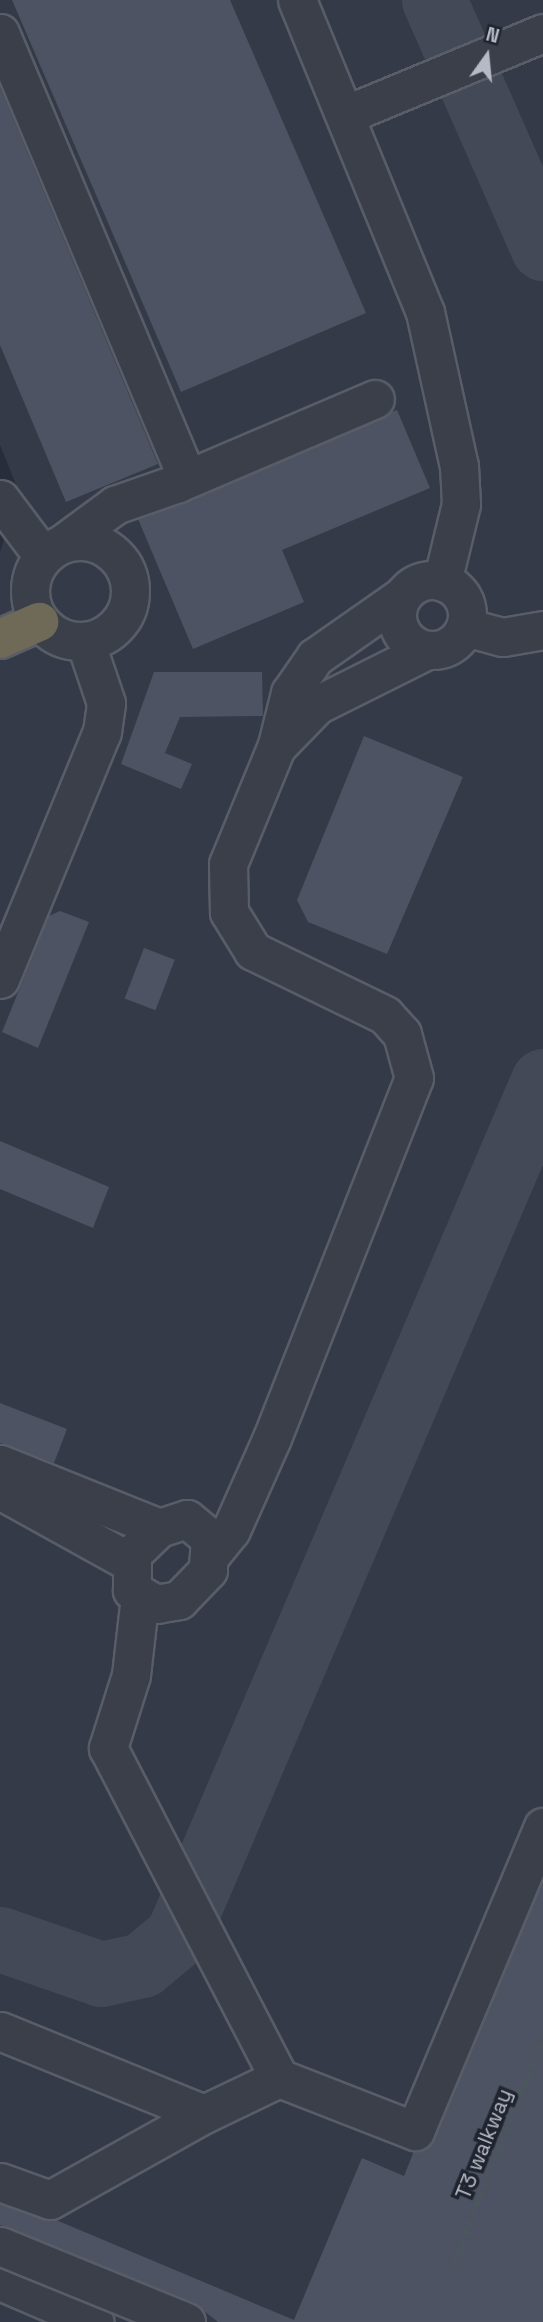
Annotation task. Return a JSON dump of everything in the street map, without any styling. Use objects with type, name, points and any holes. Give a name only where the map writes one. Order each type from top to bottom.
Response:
[{"type":"highway","points":[[0,639],[39,622]]},
{"type":"street","points":[[297,0],[425,312],[459,466],[460,512],[442,582]]},
{"type":"street","points":[[0,33],[183,468],[178,482]]},
{"type":"street","points":[[345,115],[543,33]]},
{"type":"street","points":[[140,500],[122,517],[116,556],[130,585],[127,608],[114,628],[85,641],[60,637],[39,622],[29,588],[53,550],[115,505],[140,500],[375,399]]},
{"type":"street","points":[[0,499],[53,550]]},
{"type":"street","points":[[53,550],[81,540],[116,556]]},
{"type":"street","points":[[0,1490],[135,1579],[169,1606],[179,1600],[208,1570],[213,1552],[231,1530],[272,1438],[414,1078],[402,1034],[385,1015],[253,951],[229,912],[228,864],[277,746],[290,693],[315,657],[418,582],[442,582],[465,604],[465,627],[450,645],[428,650],[317,705],[277,746]]},
{"type":"street","points":[[402,596],[399,630],[428,650]]},
{"type":"street","points":[[465,627],[503,637],[543,630]]},
{"type":"street","points":[[0,979],[102,732],[106,703],[85,641]]},
{"type":"street","points":[[272,1438],[232,1491],[138,1544],[131,1675],[108,1748],[279,2078],[415,2131],[543,1827]]},
{"type":"street","points":[[0,1464],[173,1523],[202,1526],[213,1552]]},
{"type":"street","points":[[131,1675],[168,1628],[179,1600]]},
{"type":"street","points":[[0,2031],[204,2114]]},
{"type":"street","points":[[0,2182],[50,2200],[204,2114],[279,2078]]},
{"type":"street","points":[[0,2246],[186,2322]]},
{"type":"street","points":[[0,2264],[140,2322]]},
{"type":"street","points":[[0,2281],[95,2322]]},
{"type":"street","points":[[0,2306],[36,2322]]},
{"type":"path","name":"T3 walkway","points":[[454,2262],[543,2037]]},
{"type":"shaded area","points":[[0,0],[543,0],[543,2322],[0,2322],[0,552],[19,492],[0,445]]},
{"type":"building","points":[[12,0],[230,0],[366,313],[181,392]]},
{"type":"building","points":[[0,87],[158,464],[66,502],[0,345]]},
{"type":"building","points":[[397,410],[430,488],[282,550],[304,602],[193,649],[138,519]]},
{"type":"building","points":[[154,672],[262,672],[263,716],[180,717],[165,753],[192,764],[181,789],[121,764]]},
{"type":"building","points":[[364,736],[463,777],[387,954],[308,922],[297,900]]},
{"type":"building","points":[[60,911],[89,922],[38,1048],[2,1032],[49,916]]},
{"type":"building","points":[[144,948],[175,960],[155,1010],[125,998]]},
{"type":"building","points":[[0,1141],[109,1187],[93,1228],[0,1189]]},
{"type":"building","points":[[0,1403],[67,1429],[54,1463],[0,1443]]},
{"type":"building","points":[[543,1881],[543,2322],[218,2322],[194,2303],[0,2225],[0,2204],[56,2220],[294,2320],[362,2158],[404,2176],[414,2151],[434,2139]]},
{"type":"taxiway","points":[[434,0],[543,248]]},
{"type":"taxiway","points":[[0,1939],[101,1974],[142,1965],[177,1936],[543,1081]]}]
